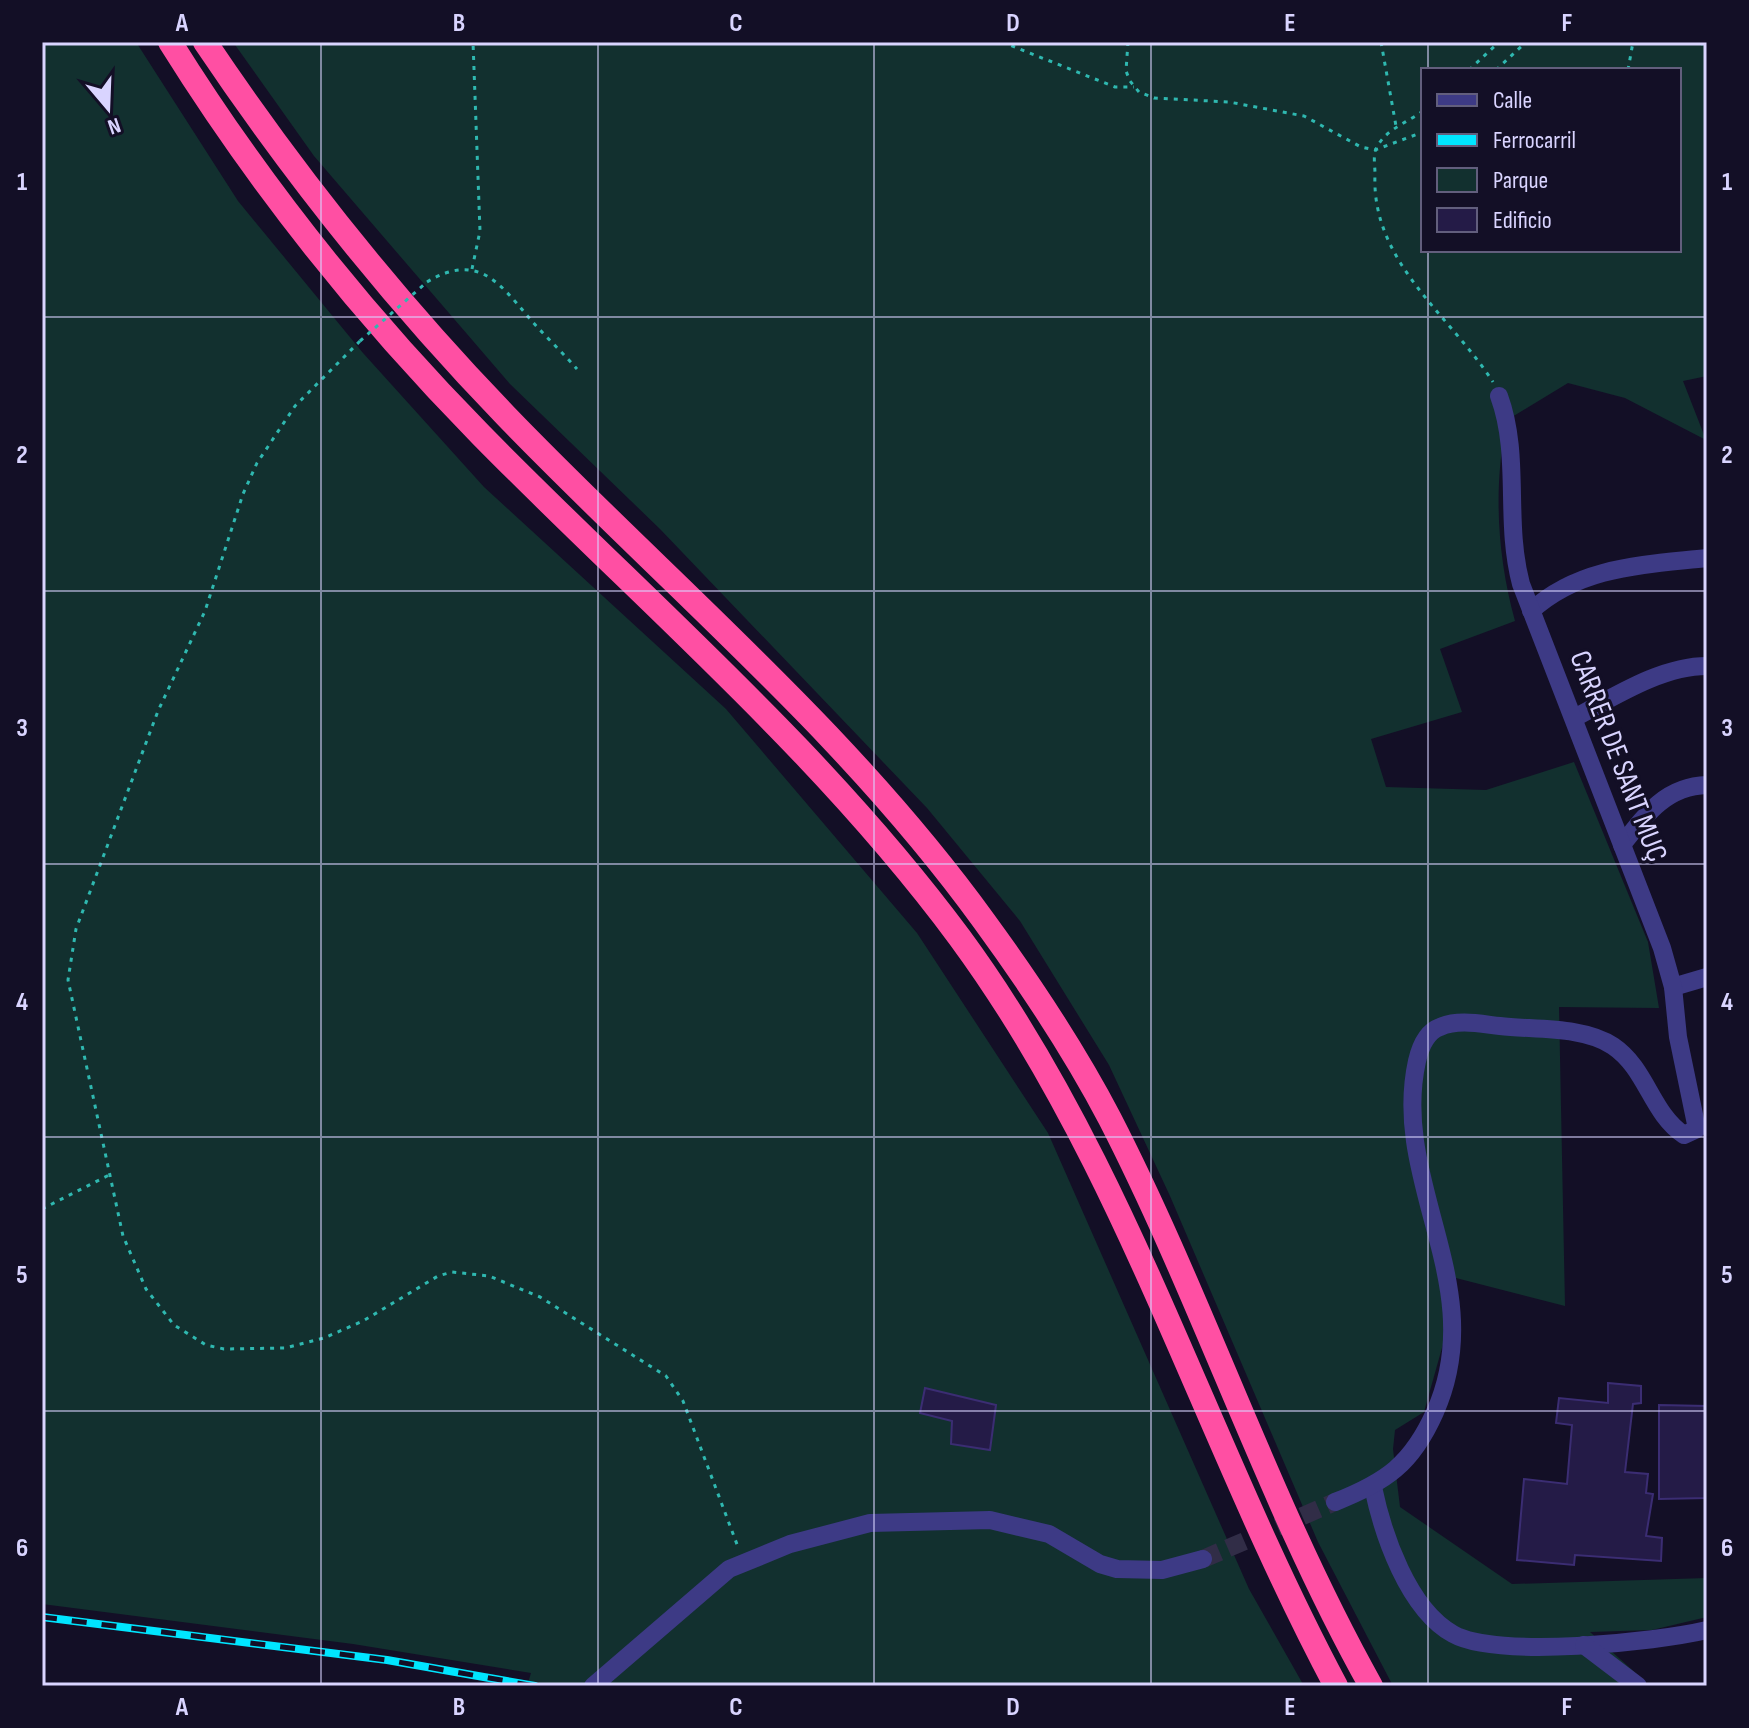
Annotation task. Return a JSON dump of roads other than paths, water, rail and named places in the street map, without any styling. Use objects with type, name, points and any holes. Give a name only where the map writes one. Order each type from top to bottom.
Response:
[{"type":"highway","points":[[170,42],[265,180],[395,341],[479,433],[748,693],[809,757],[869,821],[961,940],[1039,1057],[1083,1133],[1189,1364],[1256,1524],[1336,1686]]},
{"type":"highway","points":[[205,42],[356,249],[435,341],[575,485],[770,672],[892,802],[985,922],[1062,1036],[1108,1116],[1211,1341],[1282,1511],[1331,1615],[1371,1686]]},
{"type":"street","name":"CARRER DE SANT MUÇ","points":[[1373,1487],[1400,1468],[1431,1422],[1447,1376],[1455,1339],[1454,1311],[1415,1138],[1415,1072],[1429,1034],[1439,1027],[1467,1022],[1599,1039],[1630,1061],[1666,1121],[1684,1135],[1697,1129],[1678,1037],[1673,987],[1654,924],[1531,611],[1517,567],[1510,531],[1512,467],[1507,420],[1499,396]]},
{"type":"street","points":[[1531,611],[1563,586],[1590,575],[1707,558]]},
{"type":"street","points":[[1574,718],[1679,670],[1707,666]]},
{"type":"street","points":[[1622,845],[1666,796],[1680,789],[1707,785]]},
{"type":"street","points":[[1673,987],[1707,977]]},
{"type":"street","points":[[1335,1502],[1373,1487],[1398,1561],[1417,1596],[1440,1625],[1455,1635],[1494,1645],[1584,1645],[1670,1639],[1707,1630]]},
{"type":"street","points":[[593,1686],[729,1569],[790,1544],[870,1523],[975,1520],[1049,1534],[1100,1564],[1117,1569],[1162,1570],[1203,1559]]},
{"type":"street","points":[[1584,1645],[1638,1686]]},
{"type":"tunnel","points":[[1203,1559],[1335,1502]]},
{"type":"railway","points":[[42,1617],[387,1660],[535,1686]]}]
